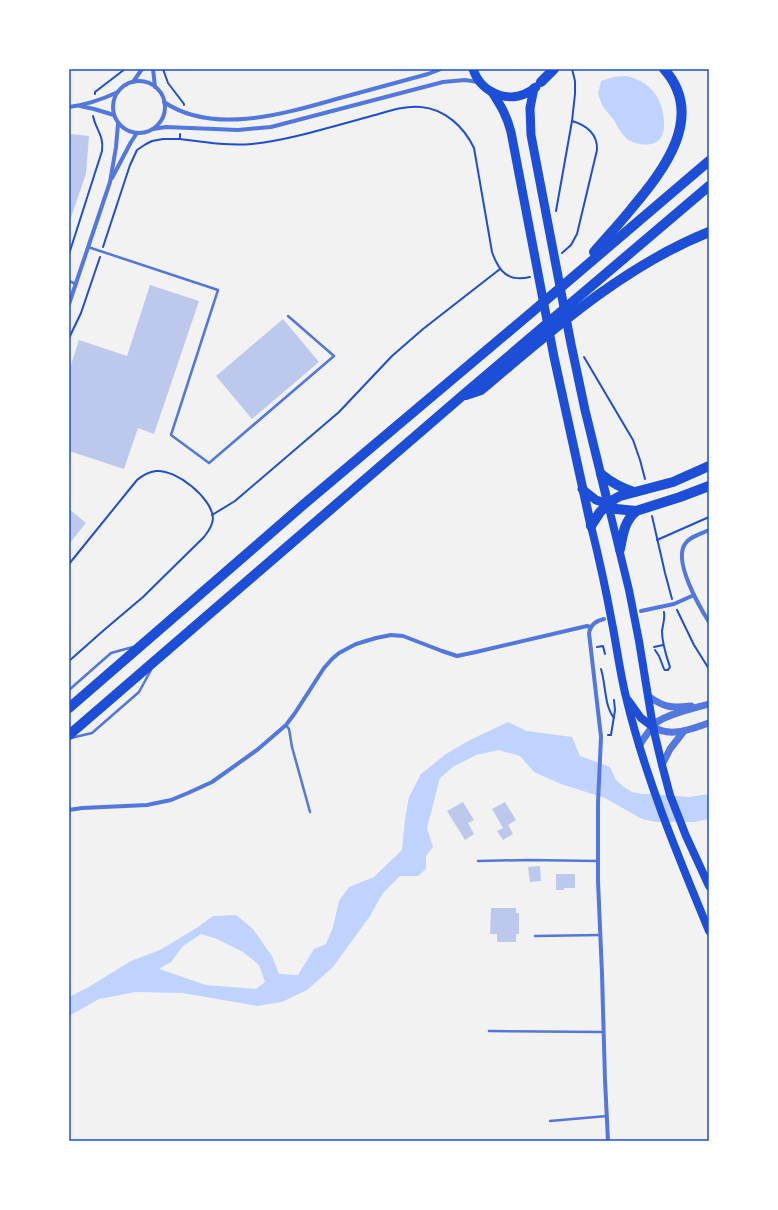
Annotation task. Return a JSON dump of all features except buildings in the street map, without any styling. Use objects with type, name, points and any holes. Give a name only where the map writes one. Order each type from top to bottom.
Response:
[{"type":"highway","points":[[473,69],[480,82],[492,92],[504,110],[508,120],[554,357],[591,526]]},
{"type":"highway","points":[[547,69],[538,85],[530,108],[531,135],[556,254],[571,344],[585,410],[608,504]]},
{"type":"highway","points":[[492,92],[506,97],[521,95],[538,85],[554,69]]},
{"type":"highway","points":[[571,279],[653,182],[668,160],[676,144],[682,116],[681,104],[678,92],[664,69]]},
{"type":"highway","points":[[69,708],[304,505],[709,161]]},
{"type":"highway","points":[[69,735],[462,396],[709,186]]},
{"type":"highway","points":[[462,396],[481,390],[584,305],[623,278],[673,248],[709,232]]},
{"type":"highway","points":[[591,526],[600,512],[608,504],[620,496],[673,482],[709,466]]},
{"type":"highway","points":[[601,474],[613,484],[634,492]]},
{"type":"highway","points":[[582,489],[596,500],[608,504],[616,509],[636,511],[709,486]]},
{"type":"highway","points":[[620,549],[624,527],[636,511]]},
{"type":"main road","points":[[608,504],[620,549],[639,641],[653,727],[662,765],[670,794],[683,829],[709,886]]},
{"type":"main road","points":[[591,526],[599,558],[626,697],[639,746],[687,877],[709,931]]},
{"type":"main road","points":[[626,697],[641,718],[653,727]]},
{"type":"street","points":[[133,82],[142,69]]},
{"type":"street","points":[[153,69],[155,88]]},
{"type":"street","points":[[164,102],[183,113],[220,119],[244,119],[273,116],[428,74],[441,69]]},
{"type":"street","points":[[153,129],[181,127],[238,130],[271,127],[443,82],[465,80],[480,82]]},
{"type":"street","points":[[133,82],[141,82],[148,83],[155,88],[159,92],[164,102],[163,117],[159,124],[145,133],[137,133],[130,132],[118,124],[114,115],[114,99],[124,86],[133,82]]},
{"type":"street","points":[[69,107],[78,106],[118,92]]},
{"type":"street","points":[[78,106],[114,115]]},
{"type":"street","points":[[110,182],[118,124]]},
{"type":"street","points":[[69,304],[110,182],[137,133]]},
{"type":"street","points":[[709,530],[692,538],[684,544],[681,557],[694,595],[709,622]]},
{"type":"street","points":[[641,612],[674,604],[694,595]]},
{"type":"street","points":[[604,619],[593,623],[590,628],[589,641],[601,737],[598,803],[598,861],[608,1141]]},
{"type":"street","points":[[69,810],[147,805],[170,800],[212,782],[257,750],[286,725],[332,658],[356,644],[391,635],[403,636],[442,652],[457,656],[587,626],[590,628]]},
{"type":"street","points":[[648,696],[661,705],[678,707],[701,706]]},
{"type":"street","points":[[639,746],[657,723],[668,717],[709,704]]},
{"type":"street","points":[[653,727],[664,732],[684,731],[709,723]]},
{"type":"street","points":[[662,765],[670,749],[684,731]]},
{"type":"lane","points":[[88,247],[218,290],[171,435],[209,463],[334,356],[288,316]]},
{"type":"lane","points":[[69,281],[76,284]]},
{"type":"lane","points":[[69,690],[111,653],[141,645]]},
{"type":"lane","points":[[69,739],[92,733],[139,692],[156,660]]},
{"type":"lane","points":[[286,725],[289,729],[292,748],[310,812]]},
{"type":"lane","points":[[478,861],[598,861]]},
{"type":"lane","points":[[535,936],[601,935]]},
{"type":"lane","points":[[489,1031],[604,1032]]},
{"type":"lane","points":[[550,1121],[607,1116]]},
{"type":"path","points":[[94,101],[95,92],[125,69]]},
{"type":"path","points":[[163,69],[168,83],[184,104],[183,113]]},
{"type":"path","points":[[555,217],[572,121],[575,81],[572,69]]},
{"type":"path","points":[[69,338],[80,313],[102,252],[130,165],[137,150],[152,141],[163,139],[180,139],[220,144],[252,144],[304,134],[401,108],[421,107],[435,111],[447,116],[460,126],[474,148],[492,252],[500,269],[512,278],[517,279],[531,277]]},
{"type":"path","points":[[69,254],[102,151],[102,136],[93,117],[94,109]]},
{"type":"path","points":[[556,254],[571,245],[576,236],[582,218],[598,144],[593,133],[588,128],[572,121]]},
{"type":"path","points":[[180,139],[181,127]]},
{"type":"path","points":[[212,514],[235,501],[339,412],[392,356],[423,329],[500,269]]},
{"type":"path","points":[[582,351],[587,364],[633,440],[646,482]]},
{"type":"path","points":[[69,564],[137,480],[147,473],[157,471],[168,472],[181,479],[192,486],[210,508],[213,518],[211,527],[204,537],[143,597],[69,661]]},
{"type":"path","points":[[652,514],[665,573],[674,604],[685,628],[709,669]]},
{"type":"path","points":[[657,540],[709,517]]},
{"type":"path","points":[[655,650],[664,669],[668,670],[670,667],[663,645],[662,631],[665,617],[662,607]]},
{"type":"path","points":[[654,647],[663,645]]},
{"type":"path","points":[[597,647],[603,646],[605,654]]},
{"type":"path","points":[[593,667],[600,666],[603,674],[607,700],[614,718]]},
{"type":"path","points":[[601,737],[611,735],[615,710],[614,700]]},
{"type":"water","points":[[626,76],[634,78],[648,86],[658,98],[663,113],[664,131],[657,142],[652,144],[638,144],[626,138],[601,103],[598,94],[601,81],[614,77]]},
{"type":"water","points":[[508,722],[527,731],[572,737],[580,756],[610,767],[616,780],[632,792],[689,797],[709,794],[709,819],[694,822],[656,822],[642,819],[605,798],[561,784],[534,772],[520,756],[499,750],[476,755],[453,767],[440,778],[427,828],[433,847],[426,856],[426,869],[418,876],[400,876],[383,893],[370,916],[333,967],[307,990],[282,1002],[257,1006],[183,993],[135,992],[99,999],[69,1016],[69,997],[87,988],[131,961],[160,950],[213,916],[236,915],[253,929],[272,956],[279,974],[298,975],[314,949],[326,944],[333,927],[339,901],[349,887],[374,877],[402,850],[409,797],[421,774],[446,754],[470,740]],"holes":[[[201,934],[217,939],[243,952],[259,965],[265,982],[256,989],[206,985],[159,969],[171,962],[183,946]]]}]
